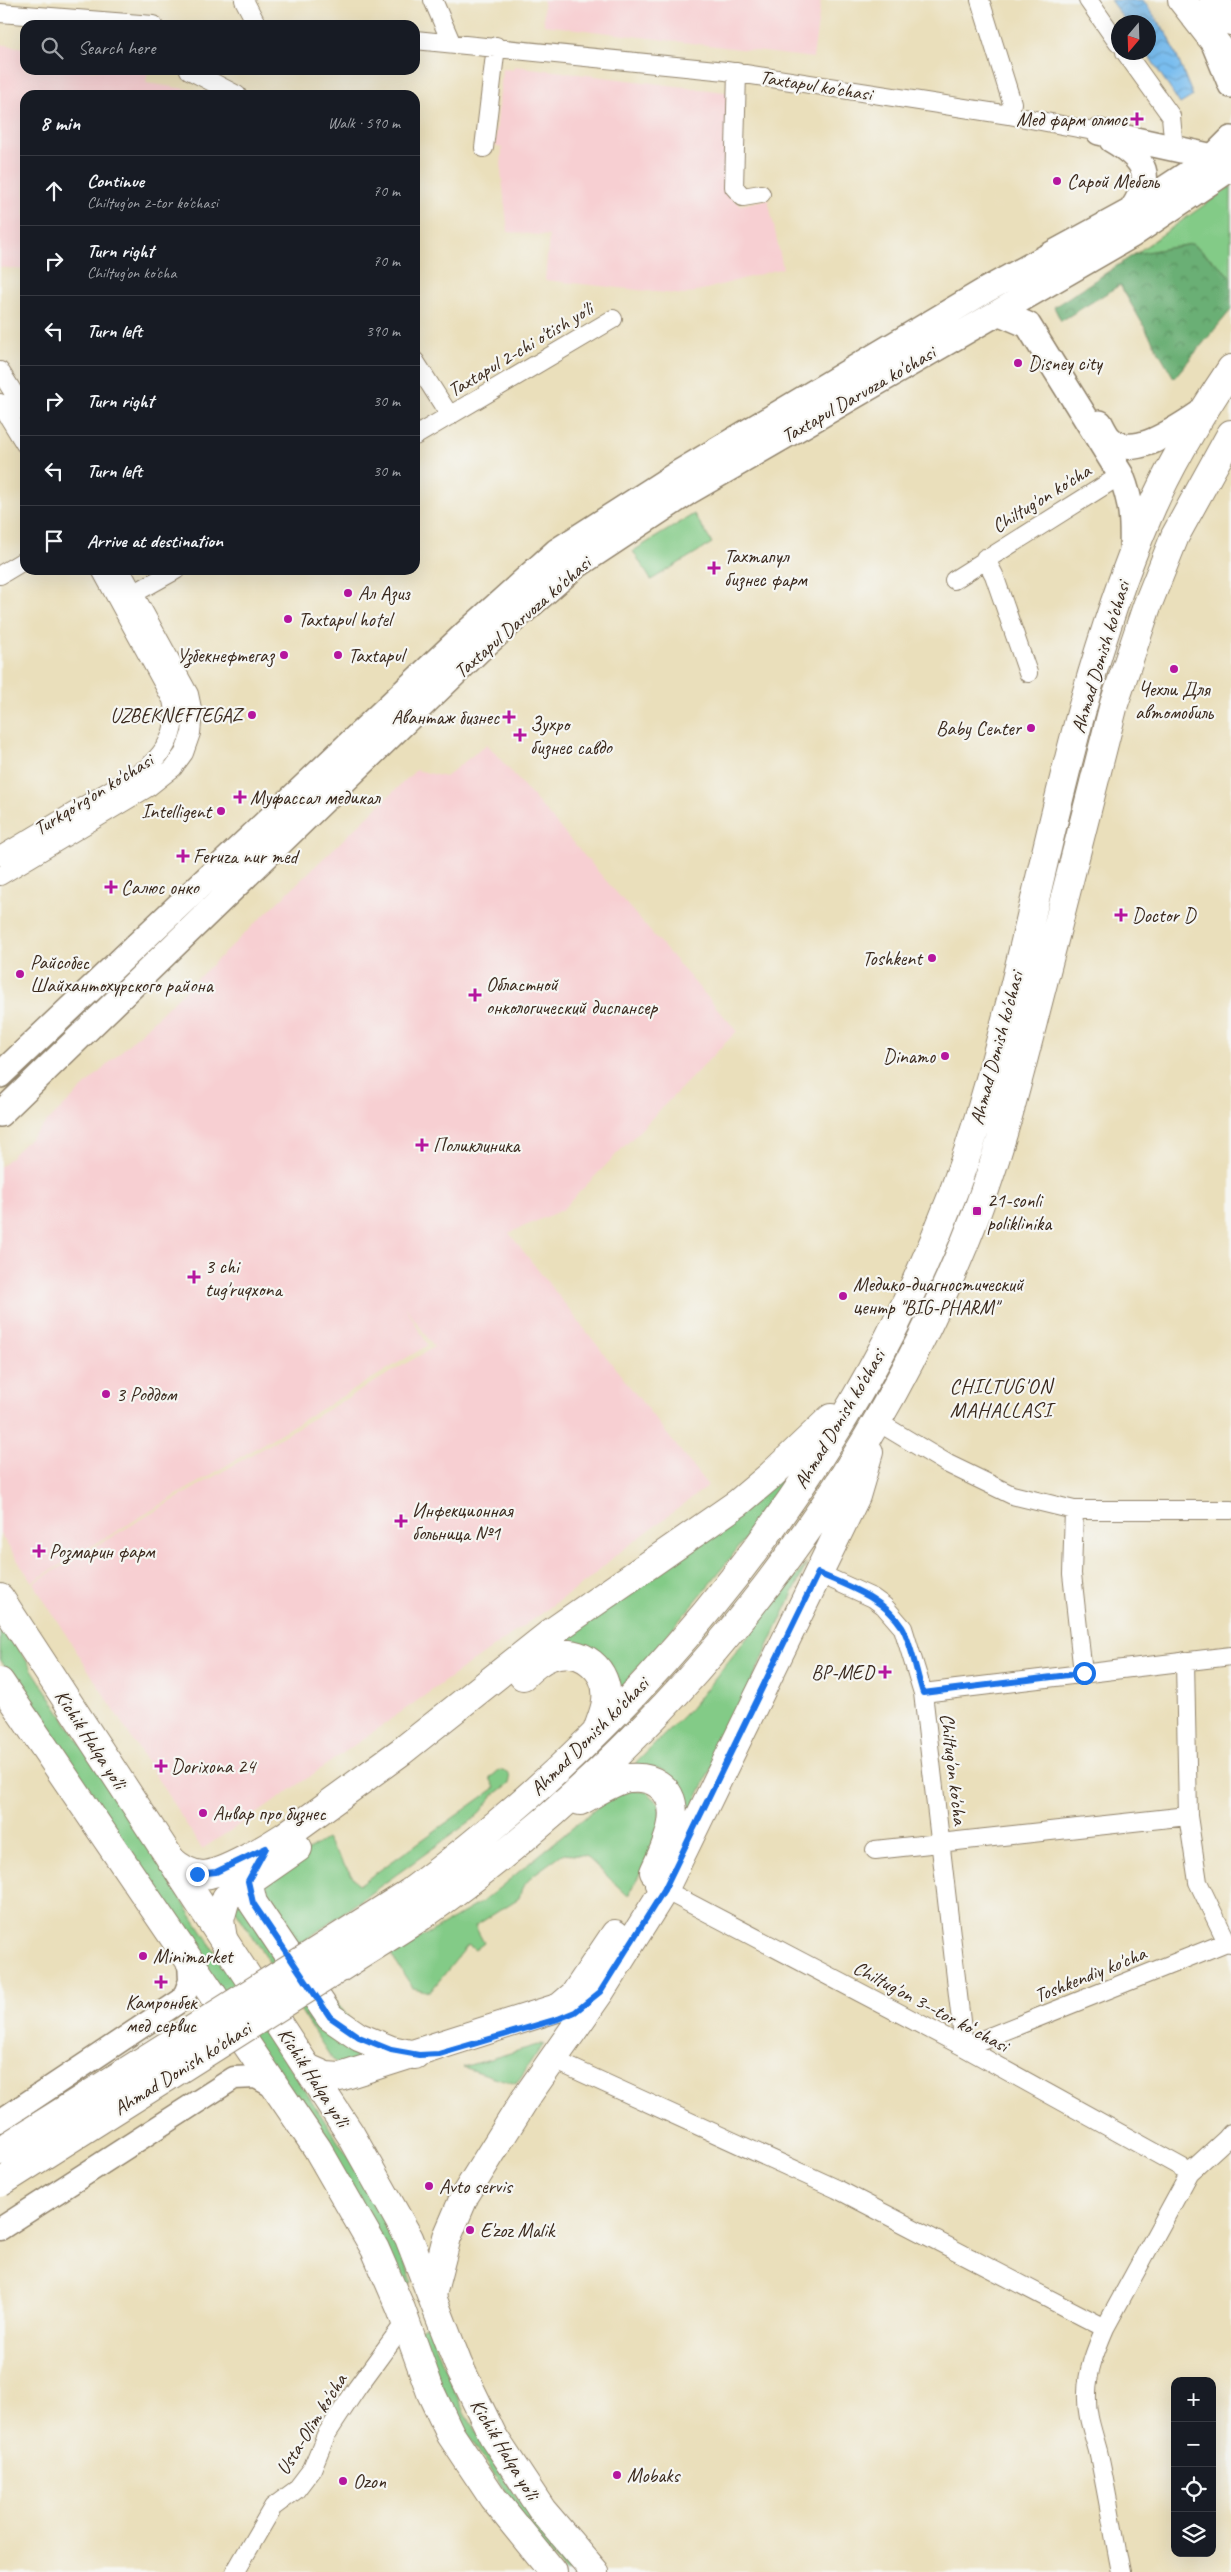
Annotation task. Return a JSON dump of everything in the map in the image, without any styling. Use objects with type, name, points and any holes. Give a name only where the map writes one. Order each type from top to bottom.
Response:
[{"type":"main road","points":[[1182,0],[1223,53],[1231,85]]},
{"type":"main road","points":[[1214,0],[1231,21]]},
{"type":"main road","points":[[1099,132],[1134,153],[1143,166],[1142,190],[1131,211]]},
{"type":"main road","name":"Taxtapul ko'chasi","points":[[1099,132],[1171,148],[1222,162]]},
{"type":"main road","name":"Taxtapul Darvoza ko'chasi","points":[[0,1075],[465,634],[557,551],[678,474],[986,290],[1048,271],[1132,235],[1222,162],[1231,139]]},
{"type":"main road","name":"Taxtapul Darvoza ko'chasi","points":[[0,1114],[479,650],[573,568],[688,492],[1026,297],[1048,271],[1131,211],[1222,162]]},
{"type":"main road","points":[[1048,271],[1038,320],[1108,437],[1118,444],[1140,446],[1151,442],[1204,412]]},
{"type":"main road","points":[[1026,297],[1028,325],[1120,475],[1129,496],[1133,515],[1132,556]]},
{"type":"main road","points":[[1000,313],[1028,325]]},
{"type":"main road","name":"Ahmad Donish ko'chasi","points":[[0,2150],[409,1892],[479,1839],[596,1735],[644,1682],[748,1558],[806,1476],[861,1390],[909,1298],[936,1237],[982,1107],[1083,706],[1132,556],[1166,476],[1231,369]]},
{"type":"main road","name":"Ahmad Donish ko'chasi","points":[[0,2183],[422,1916],[485,1871],[549,1817],[606,1764],[678,1690],[709,1656],[781,1566],[831,1495],[878,1422],[935,1312],[977,1211],[1009,1115],[1114,704],[1135,639],[1175,536],[1231,434]]},
{"type":"main road","points":[[171,1860],[186,1871],[209,1874],[266,1848],[350,1791],[552,1632],[738,1503],[770,1476],[861,1390]]},
{"type":"main road","points":[[404,2315],[432,2295],[447,2237],[465,2196],[552,2059],[600,1992],[657,1886],[856,1496],[878,1422]]},
{"type":"main road","points":[[781,1566],[856,1496]]},
{"type":"main road","name":"Kichik Halqa yo'li","points":[[0,1598],[310,2069],[351,2135],[409,2238],[458,2364],[492,2436],[542,2510],[595,2572]]},
{"type":"main road","points":[[223,1939],[220,1920],[224,1903],[230,1895],[379,1792],[546,1658],[564,1654],[578,1655],[590,1661],[599,1672],[606,1690],[606,1703],[596,1735]]},
{"type":"main road","name":"Kichik Halqa yo'li","points":[[0,1682],[317,2148],[375,2248],[404,2315],[431,2393],[455,2442],[507,2516],[553,2572]]},
{"type":"main road","points":[[310,2069],[326,2076],[340,2077],[564,2005],[574,1995],[657,1886],[673,1819],[669,1796],[660,1785],[647,1779],[626,1778],[549,1817]]},
{"type":"main road","points":[[266,1848],[248,1881],[253,1903],[330,2017],[359,2037],[391,2050],[414,2054],[445,2053],[558,2019],[575,2012],[600,1992]]},
{"type":"street","points":[[244,0],[254,20]]},
{"type":"street","points":[[433,0],[451,42]]},
{"type":"street","points":[[980,0],[1012,103],[1009,115]]},
{"type":"street","points":[[1088,0],[1111,33]]},
{"type":"street","points":[[0,13],[89,20]]},
{"type":"street","name":"Taxtapul ko'chasi","points":[[420,40],[496,46],[737,72],[1009,115],[1099,132]]},
{"type":"street","points":[[484,148],[496,46]]},
{"type":"street","points":[[1132,60],[1171,116],[1173,138],[1171,148]]},
{"type":"street","points":[[737,72],[734,187],[742,197],[761,194]]},
{"type":"street","points":[[199,75],[228,90]]},
{"type":"street","name":"Taxtapul 2-chi o'tish yo'li","points":[[420,433],[613,319]]},
{"type":"street","name":"Taxtapul 2-chi o'tish yo'li","points":[[420,369],[450,416]]},
{"type":"street","points":[[0,371],[20,403]]},
{"type":"street","points":[[0,403],[20,436]]},
{"type":"street","name":"Chiltug'on ko'cha","points":[[954,580],[985,558],[1120,475]]},
{"type":"street","name":"Chiltug'on ko'cha","points":[[985,558],[994,575],[1028,673]]},
{"type":"street","points":[[0,576],[20,563]]},
{"type":"street","name":"Turkqo'rg'on ko'chasi","points":[[0,876],[149,787],[173,768],[187,746],[193,720],[192,700],[127,598],[106,575]]},
{"type":"street","name":"Turkqo'rg'on ko'chasi","points":[[0,856],[140,773],[160,756],[168,745],[175,719],[172,700],[127,598],[122,575]]},
{"type":"street","points":[[127,598],[167,575]]},
{"type":"street","points":[[878,1422],[948,1464],[1012,1495],[1074,1510],[1231,1510]]},
{"type":"street","points":[[1074,1510],[1072,1574],[1084,1673]]},
{"type":"street","name":"Chiltug'on ko'cha","points":[[818,1573],[873,1598],[894,1616],[903,1628],[923,1693],[964,2046]]},
{"type":"street","points":[[923,1693],[1231,1656]]},
{"type":"street","points":[[1185,1661],[1188,1816],[1198,1882],[1229,1942]]},
{"type":"street","name":"Chiltug'on ko'cha","points":[[876,1850],[1188,1816]]},
{"type":"street","name":"Chiltug'on 3--tor koʻchasi","points":[[657,1886],[964,2046],[1190,2172]]},
{"type":"street","name":"Toshkendiy ko'cha","points":[[964,2046],[1229,1942]]},
{"type":"street","points":[[0,2121],[182,1999],[190,1981],[189,1960]]},
{"type":"street","points":[[552,2059],[837,2189],[1105,2328]]},
{"type":"street","name":"Ahmad Donish ko'chasi","points":[[0,2229],[234,2078],[256,2077],[276,2088]]},
{"type":"street","points":[[1121,2572],[1097,2449],[1089,2425],[1086,2394],[1093,2357],[1105,2328],[1190,2172],[1226,2140],[1231,2132]]},
{"type":"street","name":"Usta-Olim ko'cha","points":[[235,2572],[273,2507],[296,2490],[312,2469],[326,2435],[404,2315]]},
{"type":"shaded area","points":[[543,0],[821,0],[813,58],[544,25]]},
{"type":"shaded area","points":[[0,44],[20,47],[20,75],[147,75],[146,83],[193,90],[20,90],[20,269],[0,267]]},
{"type":"shaded area","points":[[514,66],[733,93],[725,193],[741,205],[768,199],[783,268],[684,295],[545,280],[549,236],[508,232],[501,171],[502,148],[495,146],[502,68],[513,70]]},
{"type":"shaded area","points":[[487,744],[737,1031],[562,1210],[509,1233],[708,1486],[616,1555],[587,1581],[265,1808],[202,1849],[33,1583],[434,1347],[405,1306],[428,1345],[32,1582],[0,1534],[0,1167],[416,770],[445,777]]},
{"type":"green space","points":[[1231,186],[1231,278],[1220,266],[1192,244],[1135,254]]},
{"type":"green space","points":[[1192,244],[1220,266],[1231,278],[1231,310],[1174,378],[1120,285],[1061,321],[1054,307],[1135,254]]},
{"type":"green space","points":[[694,514],[712,543],[651,580],[633,551]]},
{"type":"green space","points":[[796,1464],[756,1524],[712,1581],[617,1691],[604,1659],[599,1653],[584,1645],[559,1642]]},
{"type":"green space","points":[[807,1563],[686,1822],[686,1805],[677,1782],[664,1771],[656,1768],[633,1766],[691,1708]]},
{"type":"green space","points":[[0,1620],[389,2220],[412,2282],[410,2284],[404,2283],[0,1659]]},
{"type":"green space","points":[[499,1770],[509,1773],[510,1783],[494,1795],[475,1818],[293,1949],[260,1880],[326,1839],[359,1885],[495,1788],[490,1778]]},
{"type":"green space","points":[[625,1790],[647,1792],[659,1803],[662,1832],[628,1896],[586,1856],[562,1854],[533,1875],[522,1888],[519,1898],[475,1926],[484,1943],[475,1950],[468,1945],[430,1992],[413,1988],[391,1955],[482,1902],[610,1797]]},
{"type":"green space","points":[[245,1893],[379,2054],[352,2068],[336,2063],[332,2059],[234,1908]]},
{"type":"green space","points":[[544,2043],[516,2084],[463,2067]]},
{"type":"green space","points":[[425,2326],[429,2327],[457,2395],[490,2457],[531,2516],[578,2572],[564,2572],[537,2539],[453,2413],[419,2330]]},
{"type":"water","points":[[1110,0],[1143,0],[1154,15],[1121,15]]},
{"type":"water","points":[[1156,18],[1169,37],[1193,96],[1180,104],[1152,60],[1156,60]]},
{"type":"place","name":"Мед фарм олмос","points":[[1137,119]]},
{"type":"place","name":"Сарой Мебель","points":[[1057,181]]},
{"type":"place","name":"Disney city","points":[[1018,363]]},
{"type":"place","name":"Тахтапул бизнес фарм","points":[[714,568]]},
{"type":"place","name":"Ал Азиз","points":[[348,593]]},
{"type":"place","name":"Taxtapul hotel","points":[[288,619]]},
{"type":"place","name":"Узбекнефтегаз","points":[[284,655]]},
{"type":"place","name":"Taxtapul","points":[[338,655]]},
{"type":"place","name":"Чехли Для автомобиль","points":[[1174,669]]},
{"type":"place","name":"UZBEKNEFTEGAZ","points":[[252,715]]},
{"type":"place","name":"Авантаж бизнес","points":[[509,717]]},
{"type":"place","name":"Baby Center","points":[[1031,728]]},
{"type":"place","name":"Зухро бизнес савдо","points":[[520,735]]},
{"type":"place","name":"Муфассал медикал","points":[[240,797]]},
{"type":"place","name":"Intelligent","points":[[221,811]]},
{"type":"place","name":"Feruza nur med","points":[[183,856]]},
{"type":"place","name":"Салюс онко","points":[[111,887]]},
{"type":"place","name":"Doctor D","points":[[1121,915]]},
{"type":"place","name":"Toshkent","points":[[932,958]]},
{"type":"place","name":"Райсобес Шайхантохурского района","points":[[20,974]]},
{"type":"place","name":"Областной онкологический диспансер","points":[[475,995]]},
{"type":"place","name":"Dinamo","points":[[945,1056]]},
{"type":"place","name":"Поликлиника","points":[[422,1145]]},
{"type":"place","name":"21-sonli poliklinika","points":[[977,1211]]},
{"type":"place","name":"3 chi tug'ruqxona","points":[[194,1277]]},
{"type":"place","name":"Медико-диагностический центр \"BIG-PHARM\"","points":[[843,1296]]},
{"type":"place","name":"3 Роддом","points":[[106,1394]]},
{"type":"place","name":"Инфекционная больница №1","points":[[401,1521]]},
{"type":"place","name":"Розмарин фарм","points":[[39,1551]]},
{"type":"place","name":"BP-MED","points":[[885,1672]]},
{"type":"place","name":"Dorixona 24","points":[[161,1766]]},
{"type":"place","name":"Анвар про бизнес","points":[[203,1813]]},
{"type":"place","name":"Minimarket","points":[[143,1956]]},
{"type":"place","name":"Камронбек мед сервис","points":[[161,1982]]},
{"type":"place","name":"Avto servis","points":[[429,2186]]},
{"type":"place","name":"E'zoz Malik","points":[[470,2230]]},
{"type":"place","name":"Mobaks","points":[[617,2475]]},
{"type":"place","name":"Ozon","points":[[343,2481]]},
{"type":"district","name":"CHILTUG'ON MAHALLASI","points":[[1001,1398]]},
{"type":"route","points":[[197,1874],[203,1875],[216,1872],[266,1848],[248,1881],[253,1903],[330,2017],[359,2037],[391,2050],[419,2055],[445,2053],[567,2016],[600,1992],[664,1890],[818,1573],[873,1598],[894,1616],[903,1628],[923,1693],[1084,1673]]}]
